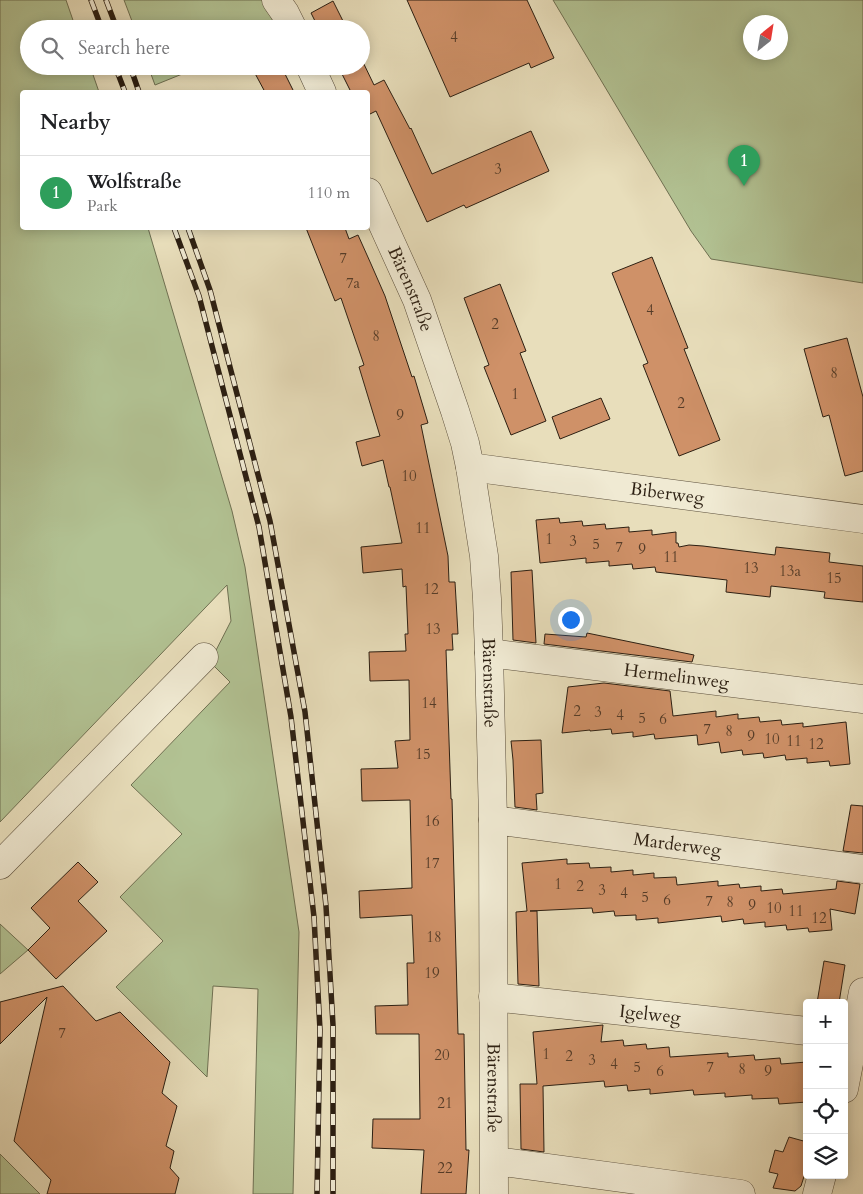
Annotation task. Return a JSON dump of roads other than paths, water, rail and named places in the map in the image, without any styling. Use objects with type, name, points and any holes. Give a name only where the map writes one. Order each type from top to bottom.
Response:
[{"type":"street","points":[[276,0],[289,20]]},
{"type":"street","points":[[314,75],[321,90]]},
{"type":"street","name":"Bärenstraße","points":[[370,196],[416,300],[455,411],[470,467],[484,556],[489,653],[493,820],[494,1194]]},
{"type":"street","name":"Biberweg","points":[[470,467],[863,519]]},
{"type":"street","name":"Hermelinweg","points":[[489,653],[863,699]]},
{"type":"street","points":[[0,865],[204,657]]},
{"type":"street","name":"Marderweg","points":[[493,820],[863,869]]},
{"type":"street","points":[[848,1054],[850,1036],[863,992]]},
{"type":"street","name":"Igelweg","points":[[493,997],[803,1031]]},
{"type":"street","points":[[494,1161],[654,1188],[742,1194]]},
{"type":"street","points":[[817,1194],[821,1179]]},
{"type":"railway","points":[[91,0],[99,20]]},
{"type":"railway","points":[[106,0],[114,20]]},
{"type":"railway","points":[[118,75],[124,90]]},
{"type":"railway","points":[[133,75],[138,90]]},
{"type":"railway","points":[[175,230],[199,296],[259,527],[291,717],[314,917],[320,1030],[317,1194]]},
{"type":"railway","points":[[189,230],[210,290],[270,521],[305,712],[326,906],[333,1025],[333,1194]]},
{"type":"place","name":"Wolfstraße","points":[[744,186]]}]
